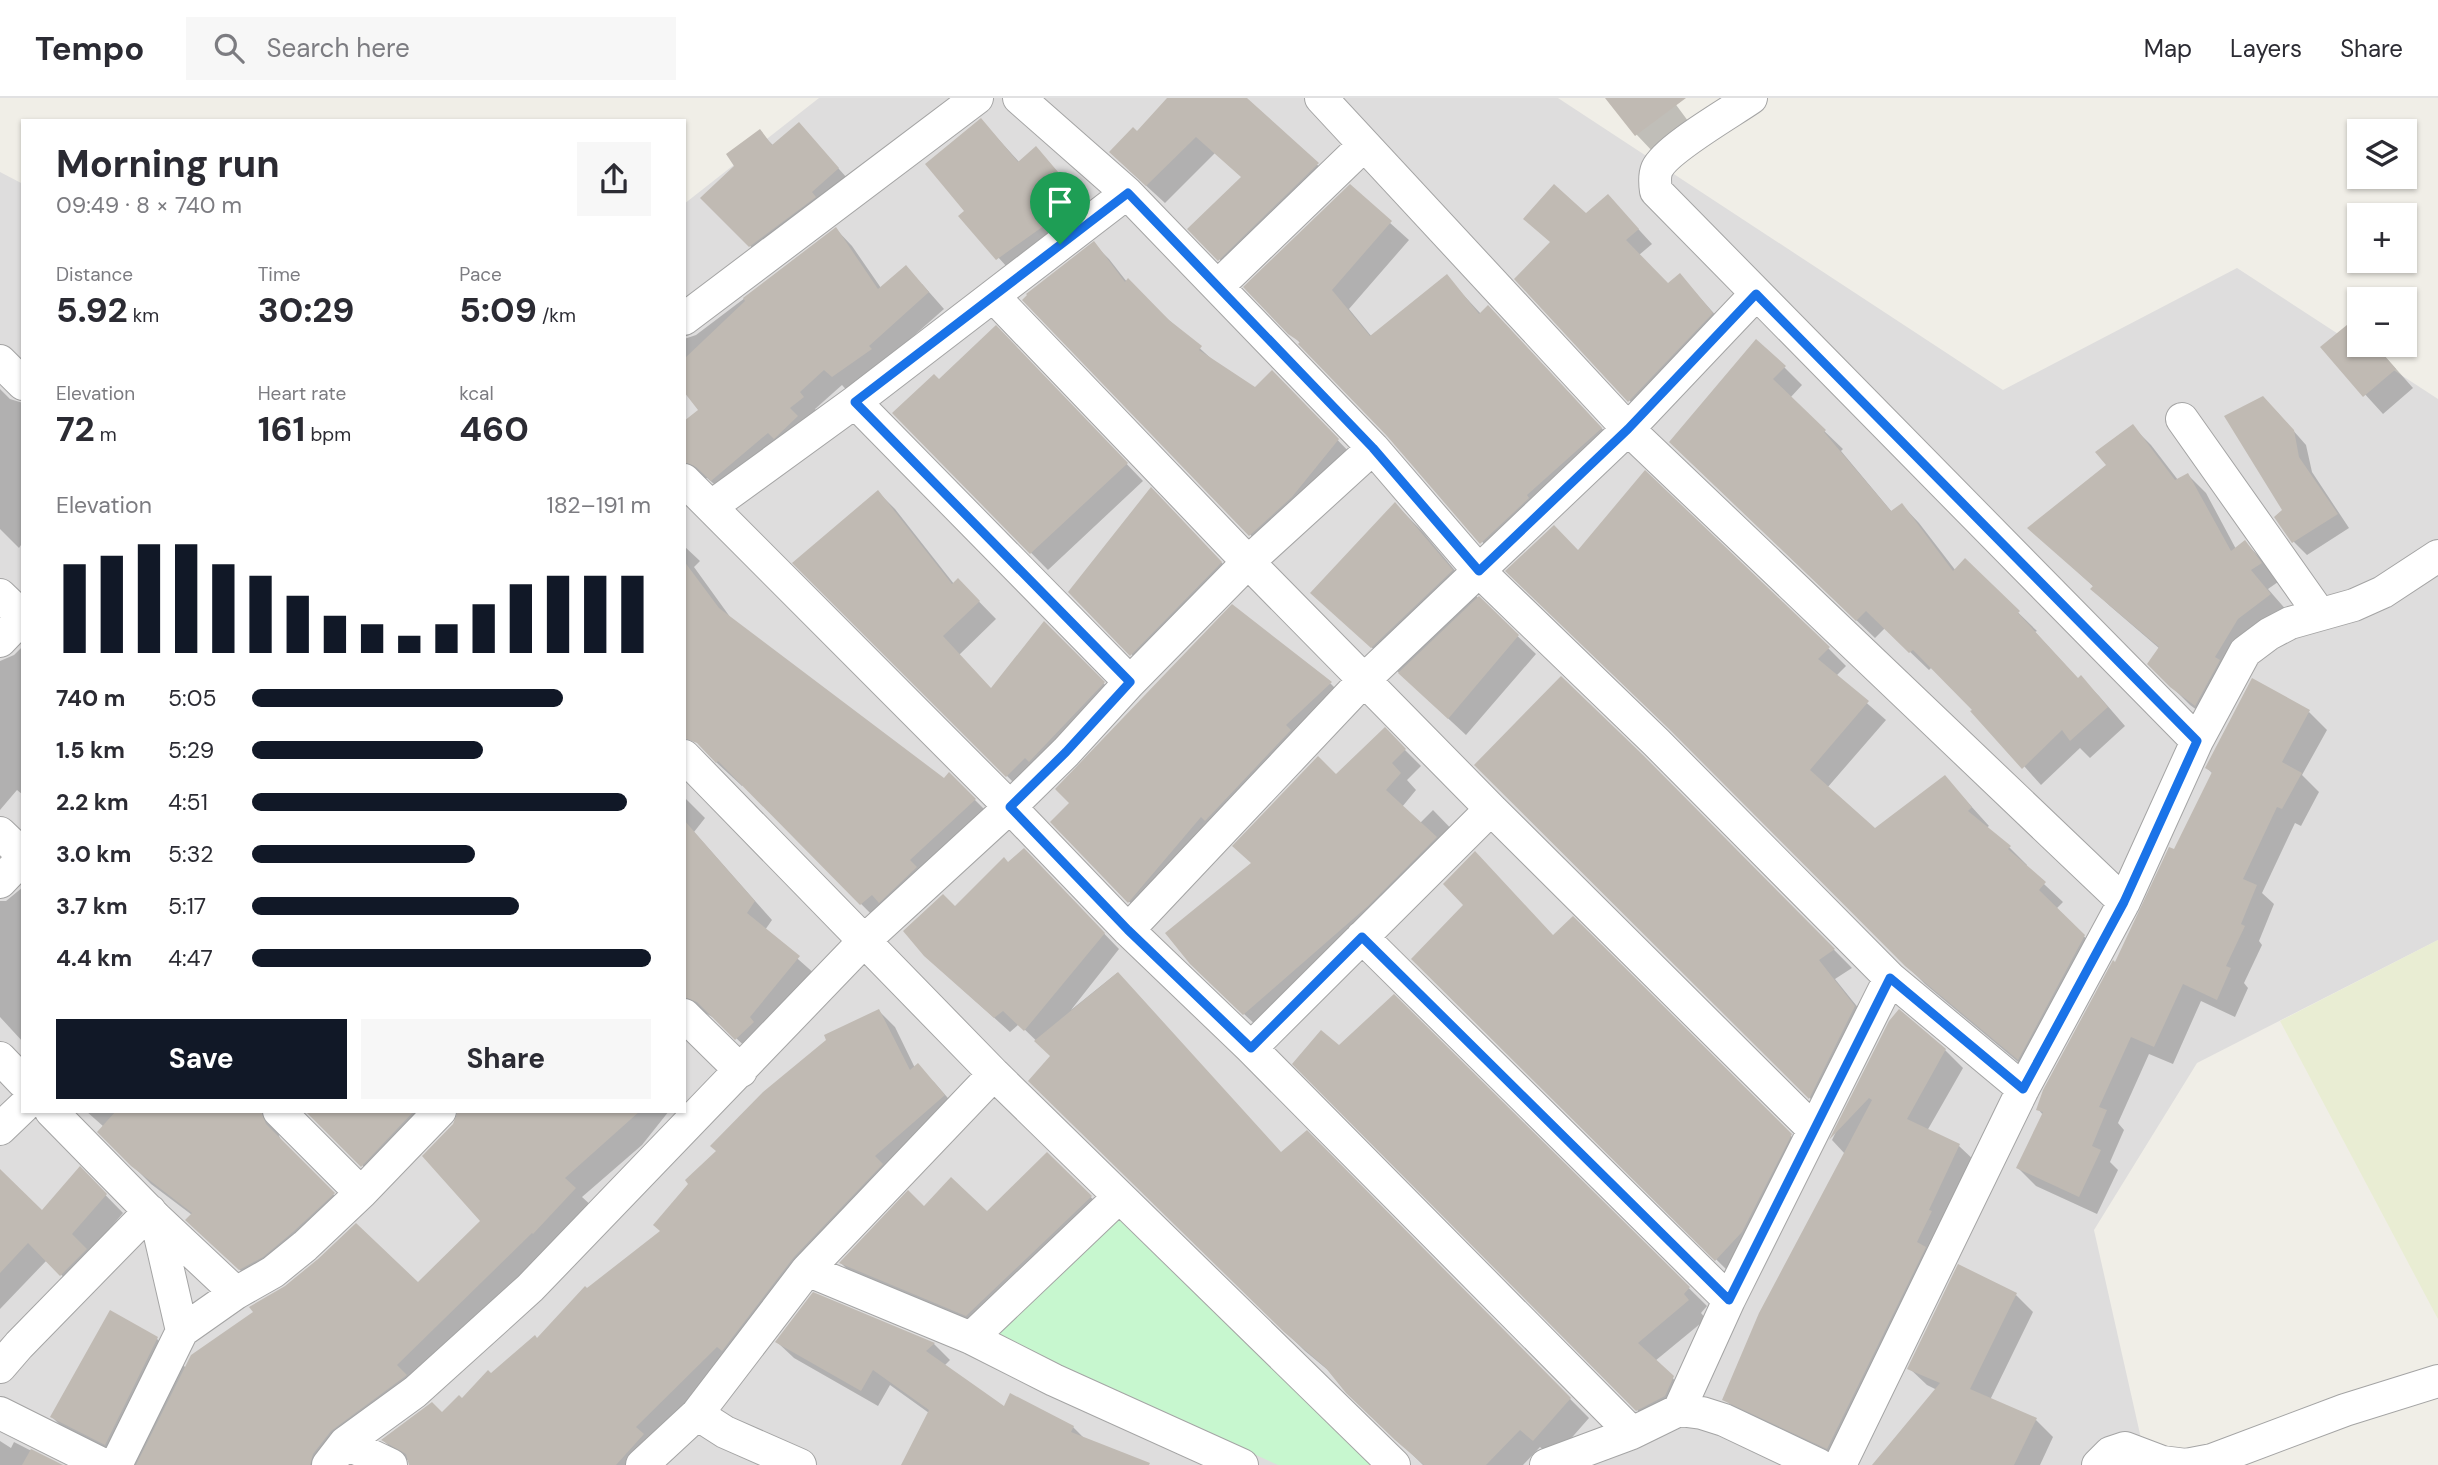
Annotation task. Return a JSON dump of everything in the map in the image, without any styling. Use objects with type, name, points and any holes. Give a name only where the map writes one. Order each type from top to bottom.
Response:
[{"type":"street","points":[[686,317],[977,98]]},
{"type":"street","points":[[1019,98],[1128,193],[1373,448],[1479,571],[1656,742],[1890,978],[2023,1089]]},
{"type":"street","points":[[1321,98],[1628,429],[2124,902]]},
{"type":"street","points":[[1751,98],[1673,151],[1657,167],[1656,191],[2197,741]]},
{"type":"street","points":[[1218,286],[1363,146]]},
{"type":"street","points":[[712,506],[855,402],[1128,193]]},
{"type":"street","points":[[1128,930],[1364,680],[1628,429],[1756,294]]},
{"type":"street","points":[[993,296],[1364,680],[1813,1129]]},
{"type":"street","points":[[0,361],[21,382]]},
{"type":"street","points":[[855,402],[1130,682]]},
{"type":"street","points":[[2182,419],[2319,614]]},
{"type":"street","points":[[337,1454],[415,1392],[530,1287],[865,940],[1010,807],[1248,562],[1373,448]]},
{"type":"street","points":[[686,482],[1010,807],[1128,930],[1251,1048],[1632,1433]]},
{"type":"street","points":[[1840,1465],[2023,1089],[2124,902],[2197,741],[2245,652],[2269,634],[2290,623],[2354,605],[2383,592],[2438,556]]},
{"type":"street","points":[[0,595],[21,615]]},
{"type":"street","points":[[0,641],[21,619]]},
{"type":"street","points":[[686,758],[994,1074],[1394,1465]]},
{"type":"street","points":[[1251,1048],[1491,809]]},
{"type":"street","points":[[0,833],[21,855]]},
{"type":"street","points":[[0,882],[21,859]]},
{"type":"street","points":[[1362,937],[1729,1300]]},
{"type":"street","points":[[1679,1410],[1729,1300],[1890,978]]},
{"type":"street","points":[[686,1017],[741,1071]]},
{"type":"street","points":[[0,1058],[21,1080]]},
{"type":"street","points":[[642,1465],[697,1414],[807,1270],[994,1074]]},
{"type":"street","points":[[0,1129],[21,1109]]},
{"type":"street","points":[[53,1113],[153,1215],[236,1293]]},
{"type":"street","points":[[281,1113],[361,1193]]},
{"type":"street","points":[[116,1465],[182,1331],[236,1293],[273,1272],[305,1246],[361,1193],[438,1113]]},
{"type":"street","points":[[971,1338],[1119,1197]]},
{"type":"street","points":[[153,1215],[182,1331]]},
{"type":"street","points":[[0,1367],[19,1345],[153,1215]]},
{"type":"street","points":[[807,1270],[971,1338],[1054,1380],[1242,1465]]},
{"type":"street","points":[[2098,1465],[2110,1453],[2125,1448],[2162,1462],[2186,1465],[2212,1460],[2345,1410],[2438,1381]]},
{"type":"street","points":[[1546,1465],[1632,1433],[1679,1410],[1724,1420],[1819,1465]]},
{"type":"street","points":[[0,1413],[104,1465]]},
{"type":"street","points":[[697,1414],[725,1432],[747,1455],[800,1465]]},
{"type":"street","points":[[337,1454],[391,1465]]},
{"type":"shaded area","points":[[819,98],[1558,98],[2003,390],[2237,268],[2347,340],[2347,357],[2374,357],[2438,399],[2438,940],[2197,1063],[2094,1230],[2147,1465],[0,1465],[0,172],[21,183],[21,1113],[686,1113],[686,202]]},
{"type":"green space","points":[[2438,940],[2438,1319],[2280,1021]]},
{"type":"green space","points":[[1120,1207],[1385,1465],[1278,1465],[995,1337]]},
{"type":"building","points":[[1167,98],[1247,98],[1319,163],[1218,261],[1187,229],[1241,177],[1196,137],[1146,186],[1109,152],[1133,127],[1137,131]]},
{"type":"building","points":[[1605,98],[1686,98],[1635,136]]},
{"type":"building","points":[[981,118],[1018,162],[1036,146],[1075,192],[1064,201],[1069,208],[996,260],[958,216],[964,211],[925,164]]},
{"type":"building","points":[[799,122],[839,168],[812,192],[816,197],[749,247],[700,198],[734,166],[726,154],[760,129],[772,145]]},
{"type":"building","points":[[1350,184],[1392,221],[1332,290],[1370,336],[1447,274],[1479,314],[1488,305],[1602,428],[1527,495],[1529,498],[1480,544],[1387,436],[1298,344],[1300,342],[1288,334],[1243,287]]},
{"type":"building","points":[[1554,184],[1586,213],[1608,194],[1639,229],[1626,240],[1668,283],[1680,273],[1713,313],[1628,402],[1514,279],[1550,242],[1523,219]]},
{"type":"building","points":[[836,227],[878,289],[906,265],[929,292],[869,346],[872,349],[832,377],[824,370],[800,392],[804,397],[790,408],[798,416],[774,439],[768,433],[711,481],[696,467],[686,463],[686,419],[698,410],[686,395],[686,357],[745,301],[743,298]]},
{"type":"building","points":[[1094,241],[1125,282],[1128,278],[1169,320],[1202,346],[1199,350],[1255,387],[1272,370],[1339,439],[1292,497],[1249,536],[1022,300],[1026,294]]},
{"type":"building","points":[[996,325],[1128,463],[1030,554],[892,413],[934,374],[939,379]]},
{"type":"building","points":[[2347,325],[2347,357],[2386,357],[2396,369],[2363,397],[2320,347]]},
{"type":"building","points":[[1756,339],[1786,366],[1773,379],[1826,430],[1824,432],[1891,511],[1902,503],[1953,571],[1965,558],[2020,611],[2018,613],[2078,678],[2081,675],[2108,707],[2070,741],[2062,730],[2022,769],[1970,711],[1972,710],[1913,650],[1909,653],[1866,611],[1856,621],[1669,442]]},
{"type":"building","points":[[2263,396],[2294,430],[2299,457],[2338,514],[2292,543],[2274,517],[2282,510],[2224,416]]},
{"type":"building","points":[[2133,424],[2175,480],[2188,473],[2231,551],[2245,540],[2262,563],[2251,570],[2271,594],[2238,619],[2215,657],[2220,660],[2195,706],[2170,687],[2147,664],[2159,647],[2090,589],[2093,586],[2027,528],[2106,465],[2095,452]]},
{"type":"building","points":[[1645,470],[1830,647],[1818,659],[1869,701],[1810,770],[1875,828],[1945,775],[1972,807],[1968,811],[2011,846],[2008,849],[2046,882],[2039,890],[2085,935],[2018,1060],[1905,966],[1669,729],[1505,571],[1554,525],[1578,550]]},
{"type":"building","points":[[1151,487],[1222,562],[1130,656],[1068,592]]},
{"type":"building","points":[[878,490],[952,584],[958,578],[980,601],[943,636],[991,688],[1044,621],[1105,682],[1029,762],[1025,758],[1006,777],[792,563]]},
{"type":"building","points":[[1395,502],[1453,570],[1371,648],[1310,593]]},
{"type":"building","points":[[686,564],[719,608],[944,778],[949,772],[976,799],[910,860],[917,867],[879,903],[872,895],[860,905],[697,743],[686,739]]},
{"type":"building","points":[[1479,596],[1519,635],[1448,719],[1398,673]]},
{"type":"building","points":[[1232,604],[1332,682],[1286,725],[1291,730],[1205,821],[1201,817],[1128,903],[1050,822],[1069,803],[1055,789]]},
{"type":"building","points":[[1561,676],[1835,949],[1819,960],[1855,1006],[1809,1099],[1474,765]]},
{"type":"building","points":[[2252,678],[2310,710],[2282,762],[2302,773],[2282,809],[2277,807],[2243,879],[2257,885],[2241,924],[2245,926],[2226,966],[2231,968],[2217,1000],[2183,984],[2154,1047],[2131,1037],[2099,1107],[2107,1110],[2092,1146],[2101,1150],[2079,1197],[2016,1168],[2043,1112],[2036,1110],[2043,1090],[2113,960],[2115,962],[2169,847],[2174,849],[2212,772],[2205,768]]},
{"type":"building","points":[[1385,727],[1406,749],[1392,763],[1401,773],[1386,790],[1437,837],[1368,906],[1243,1015],[1190,964],[1165,933],[1251,863],[1232,846],[1318,756],[1336,774]]},
{"type":"building","points":[[686,822],[755,901],[747,913],[800,956],[750,1017],[754,1022],[735,1040],[697,1002],[686,998]]},
{"type":"building","points":[[1024,848],[1105,933],[1024,1031],[1003,1011],[994,1018],[924,956],[903,931],[943,894],[955,906],[1004,857],[1008,862]]},
{"type":"building","points":[[1475,851],[1553,935],[1573,916],[1792,1134],[1742,1232],[1715,1261],[1411,959],[1463,905],[1443,884]]},
{"type":"building","points":[[1118,972],[1281,1152],[1307,1130],[1571,1398],[1533,1441],[1520,1430],[1486,1465],[1424,1465],[1346,1393],[1325,1367],[1284,1332],[1028,1081],[1050,1056],[1034,1041]]},
{"type":"building","points":[[1394,994],[1690,1287],[1684,1294],[1689,1300],[1638,1343],[1674,1376],[1665,1396],[1636,1411],[1292,1064],[1321,1030],[1339,1045]]},
{"type":"building","points":[[879,1009],[910,1070],[918,1063],[945,1095],[875,1156],[883,1164],[794,1257],[722,1351],[717,1347],[636,1427],[644,1434],[616,1465],[409,1465],[406,1454],[381,1440],[432,1402],[442,1412],[459,1395],[462,1398],[488,1370],[491,1373],[535,1335],[537,1338],[585,1286],[587,1288],[660,1231],[653,1225],[688,1184],[685,1180],[716,1151],[710,1146],[763,1092],[826,1040],[824,1035]]},
{"type":"building","points":[[1899,1009],[1946,1049],[1907,1119],[1960,1144],[1917,1242],[1926,1247],[1827,1449],[1722,1400],[1759,1313],[1872,1100],[1869,1098],[1829,1140],[1889,1021]]},
{"type":"building","points":[[114,1113],[262,1113],[266,1124],[335,1193],[263,1257],[239,1270],[185,1220],[192,1213],[131,1166],[97,1132]]},
{"type":"building","points":[[307,1113],[412,1113],[361,1167]]},
{"type":"building","points":[[457,1113],[638,1113],[565,1178],[576,1188],[533,1234],[397,1365],[407,1375],[331,1431],[313,1454],[310,1465],[136,1465],[191,1355],[253,1312],[249,1307],[285,1286],[356,1223],[418,1282],[480,1221],[422,1156],[453,1124]]},
{"type":"building","points":[[1047,1152],[1092,1196],[966,1316],[839,1263],[908,1190],[924,1206],[951,1177],[987,1211]]},
{"type":"building","points":[[80,1166],[107,1194],[72,1234],[87,1249],[60,1276],[28,1243],[0,1273],[0,1169],[42,1210]]},
{"type":"building","points":[[1958,1264],[2017,1293],[1970,1389],[2037,1418],[2014,1465],[1872,1465],[1940,1383],[1907,1369]]},
{"type":"building","points":[[813,1292],[935,1343],[926,1351],[1004,1406],[1010,1393],[1074,1426],[1071,1432],[1150,1463],[1149,1465],[901,1465],[929,1410],[873,1370],[861,1391],[775,1342]]},
{"type":"building","points":[[110,1310],[158,1337],[105,1445],[50,1417]]},
{"type":"building","points":[[31,1449],[63,1465],[22,1465]]},
{"type":"route","points":[[1128,193],[1373,448],[1479,571],[1628,429],[1756,294],[2197,741],[2124,902],[2023,1089],[1890,978],[1729,1300],[1362,937],[1251,1048],[1128,930],[1010,807],[1066,752],[1130,682],[855,402],[1060,244],[1128,193]]}]
